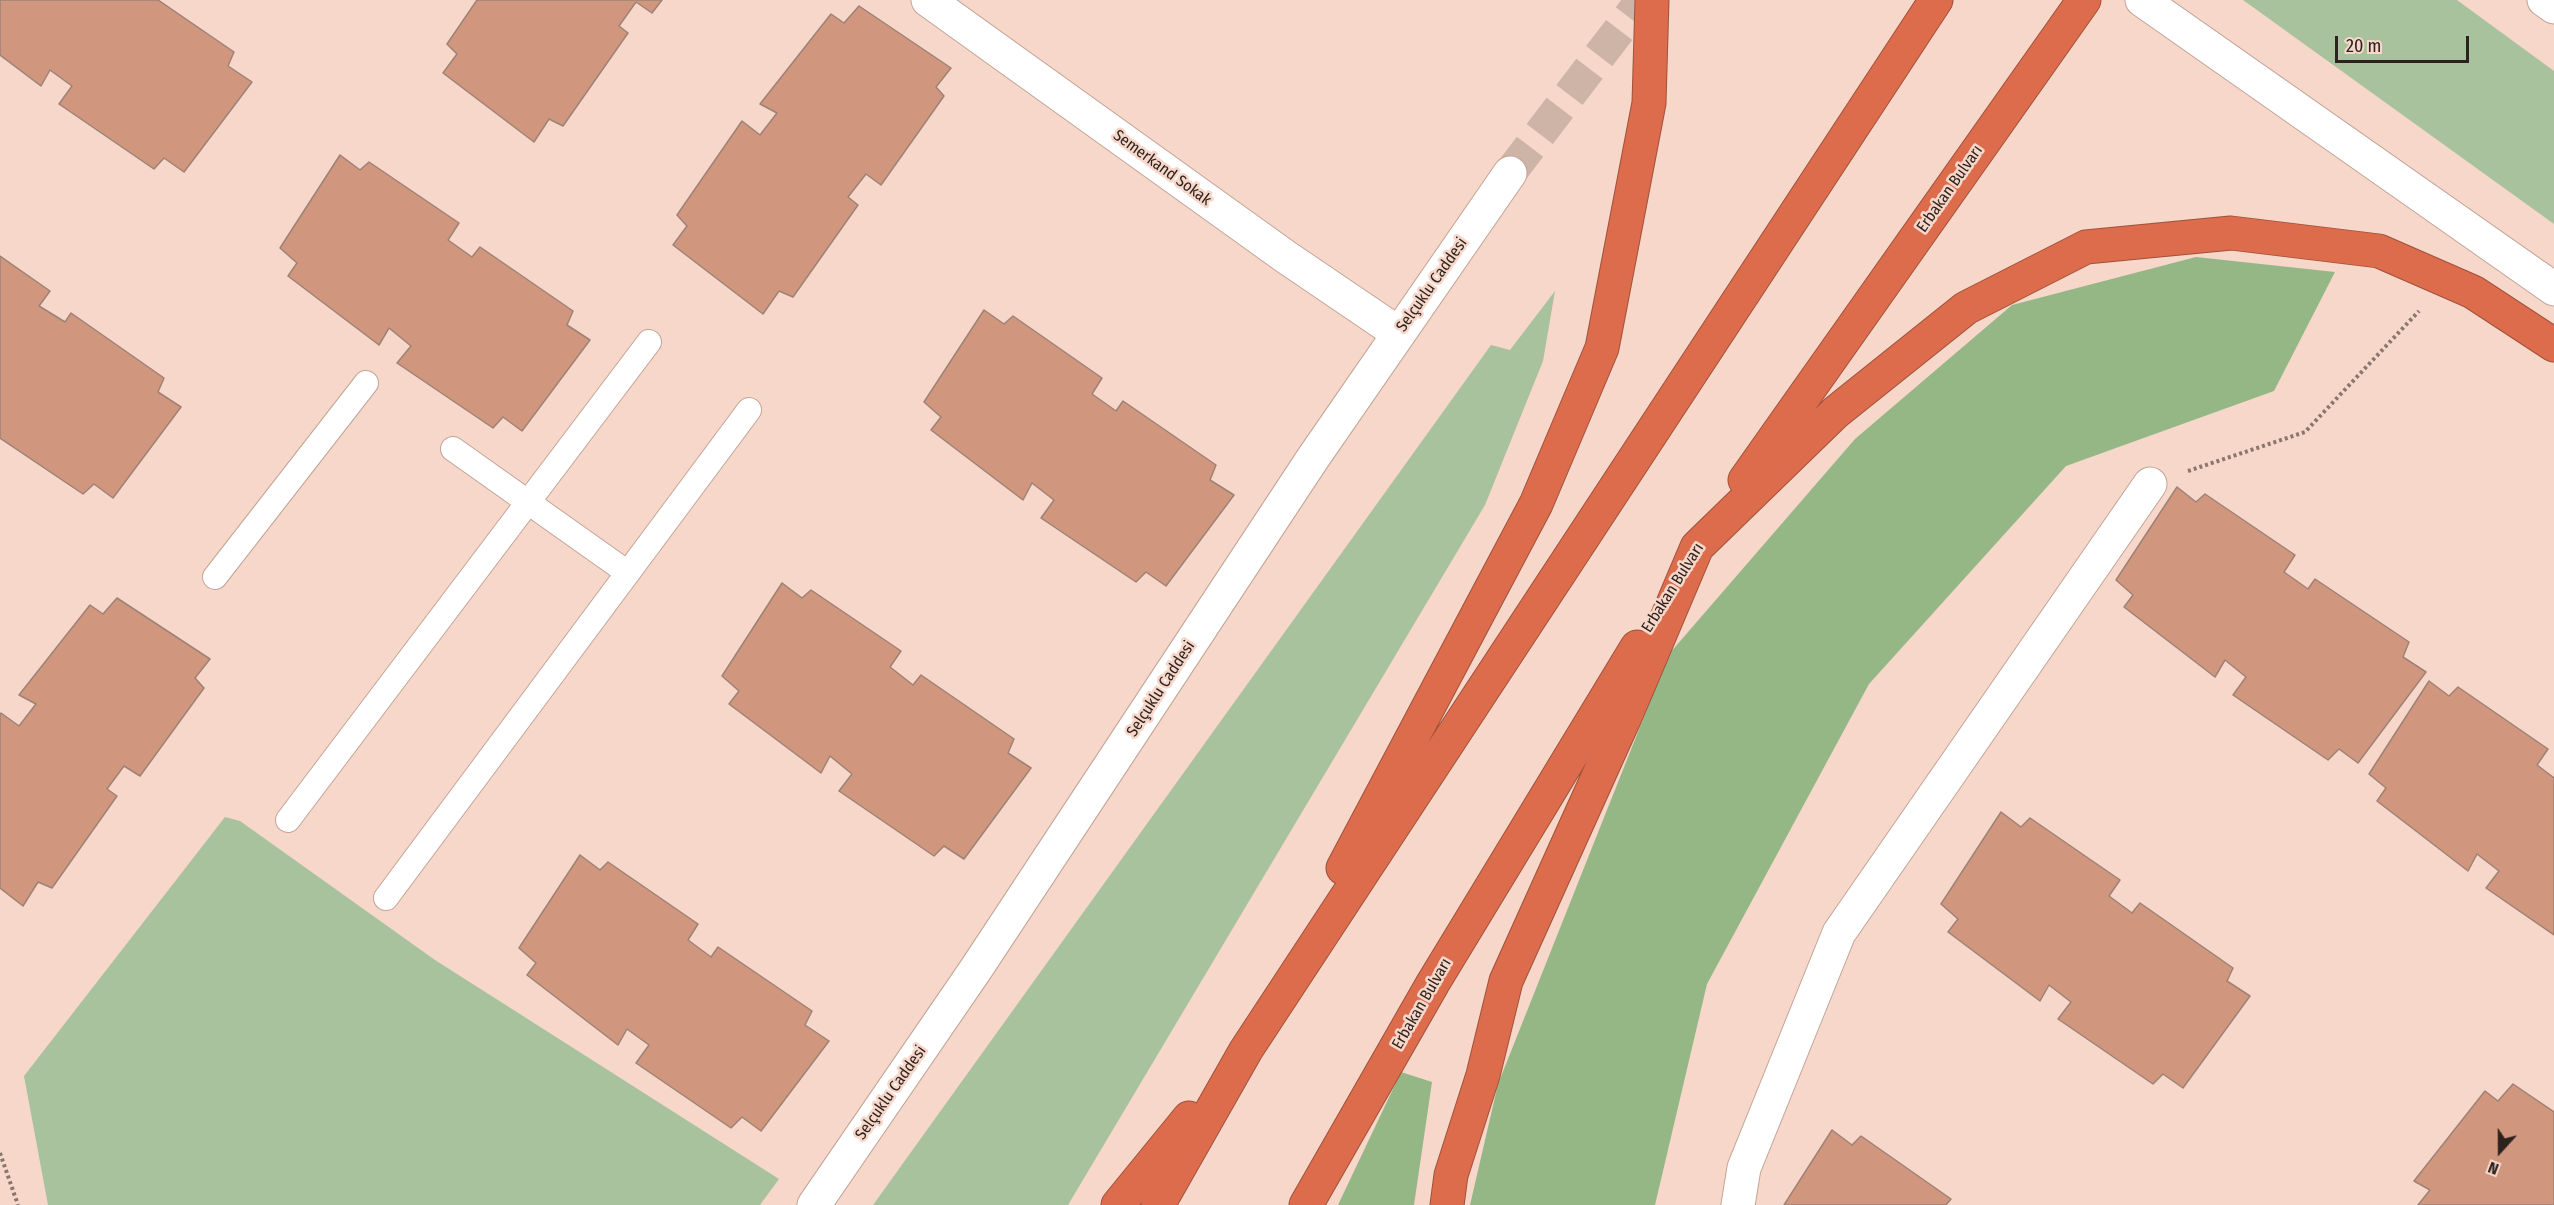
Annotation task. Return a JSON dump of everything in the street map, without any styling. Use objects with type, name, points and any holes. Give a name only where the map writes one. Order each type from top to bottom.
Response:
[{"type":"highway","points":[[1158,1205],[1246,1050],[1536,504],[1602,348],[1649,103],[1652,0]]},
{"type":"highway","points":[[1118,1205],[1246,1050],[1936,0]]},
{"type":"highway","name":"Erbakan Bulvarı","points":[[1306,1205],[1433,983],[1697,547],[2084,0]]},
{"type":"highway","points":[[1447,1205],[1451,1175],[1483,1075],[1506,981],[1626,717],[1697,547],[1836,412],[1966,308],[2086,247],[2231,233],[2379,250],[2473,292],[2554,345]]},
{"type":"street","name":"Semerkand Sokak","points":[[928,0],[1276,250],[1398,333]]},
{"type":"street","points":[[2544,0],[2554,7]]},
{"type":"street","points":[[2147,4],[2554,289]]},
{"type":"street","name":"Selçuklu Caddesi","points":[[814,1205],[976,969],[1398,333],[1510,173]]},
{"type":"street","points":[[1738,1205],[1744,1168],[1839,933],[2150,484]]},
{"type":"lane","points":[[288,820],[649,342]]},
{"type":"lane","points":[[215,576],[366,383]]},
{"type":"lane","points":[[386,898],[749,410]]},
{"type":"lane","points":[[453,449],[628,573]]},
{"type":"path","points":[[2150,484],[2305,432],[2447,280]]},
{"type":"path","points":[[0,1153],[18,1205]]},
{"type":"green space","points":[[2243,0],[2457,0],[2554,71],[2554,224]]},
{"type":"green space","points":[[2196,257],[2335,272],[2274,391],[2066,466],[1869,684],[1707,984],[1655,1205],[1470,1205],[1498,1084],[1669,654],[1855,439],[2012,305]]},
{"type":"green space","points":[[1555,291],[1543,361],[1485,505],[1068,1205],[873,1205],[1491,345],[1510,350]]},
{"type":"green space","points":[[225,817],[240,821],[435,960],[779,1179],[760,1205],[48,1205],[24,1076]]},
{"type":"green space","points":[[1401,1072],[1432,1082],[1414,1205],[1338,1205]]},
{"type":"building","points":[[0,0],[158,0],[234,52],[228,66],[252,82],[184,172],[164,158],[154,169],[59,104],[72,86],[50,70],[41,86],[0,55]]},
{"type":"building","points":[[477,0],[662,0],[652,13],[636,2],[619,26],[628,33],[563,126],[549,119],[534,142],[443,73],[457,54],[447,44]]},
{"type":"building","points":[[859,6],[951,68],[936,87],[944,96],[881,185],[866,174],[848,197],[858,205],[793,297],[779,291],[763,314],[673,245],[687,226],[677,215],[742,121],[760,135],[777,113],[760,104],[831,14],[844,23]]},
{"type":"building","points":[[340,155],[360,170],[369,162],[459,223],[448,240],[472,257],[480,247],[573,311],[567,325],[590,340],[522,431],[503,417],[493,428],[397,363],[411,346],[389,328],[379,345],[288,276],[297,263],[280,248]]},
{"type":"building","points":[[0,256],[50,291],[39,306],[65,322],[71,313],[164,378],[158,392],[181,407],[113,498],[94,484],[83,494],[0,438]]},
{"type":"building","points":[[984,310],[1004,324],[1013,316],[1102,378],[1092,394],[1116,411],[1123,401],[1216,465],[1210,480],[1234,495],[1166,586],[1146,572],[1136,582],[1041,518],[1054,500],[1032,483],[1023,500],[931,430],[941,417],[924,402]]},
{"type":"building","points":[[2177,487],[2196,502],[2205,494],[2295,555],[2284,572],[2308,589],[2315,579],[2409,642],[2403,657],[2426,672],[2358,763],[2339,749],[2328,760],[2233,695],[2246,677],[2225,660],[2215,677],[2124,607],[2133,595],[2116,580]]},
{"type":"building","points":[[782,583],[802,598],[811,590],[901,651],[890,667],[913,685],[921,675],[1014,739],[1008,753],[1031,768],[964,859],[944,846],[934,856],[839,791],[852,774],[830,756],[821,773],[729,704],[739,691],[722,676]]},
{"type":"building","points":[[117,598],[210,659],[195,678],[204,688],[140,776],[124,766],[107,789],[117,796],[52,888],[38,882],[23,906],[0,888],[0,715],[1,713],[19,726],[36,704],[19,695],[90,605],[103,614]]},
{"type":"building","points":[[2429,681],[2449,696],[2458,687],[2548,749],[2537,765],[2554,778],[2554,935],[2486,888],[2499,871],[2477,854],[2468,871],[2377,801],[2386,788],[2369,774]]},
{"type":"building","points":[[2001,812],[2021,827],[2030,818],[2120,880],[2109,896],[2132,913],[2140,903],[2233,968],[2227,981],[2250,996],[2183,1088],[2163,1074],[2153,1084],[2058,1019],[2071,1002],[2049,985],[2040,1001],[1948,932],[1958,919],[1941,904]]},
{"type":"building","points":[[580,855],[600,870],[608,862],[698,924],[688,940],[711,957],[718,947],[812,1011],[805,1025],[829,1041],[761,1131],[742,1117],[731,1128],[636,1063],[649,1045],[627,1029],[618,1045],[527,975],[536,963],[519,948]]},
{"type":"building","points":[[2513,1084],[2554,1112],[2554,1205],[2418,1205],[2430,1190],[2414,1181],[2485,1091],[2498,1101]]},
{"type":"building","points":[[1832,1130],[1852,1145],[1861,1136],[1951,1199],[1946,1205],[1784,1205]]},
{"type":"tunnel","points":[[1510,173],[1642,0]]}]
